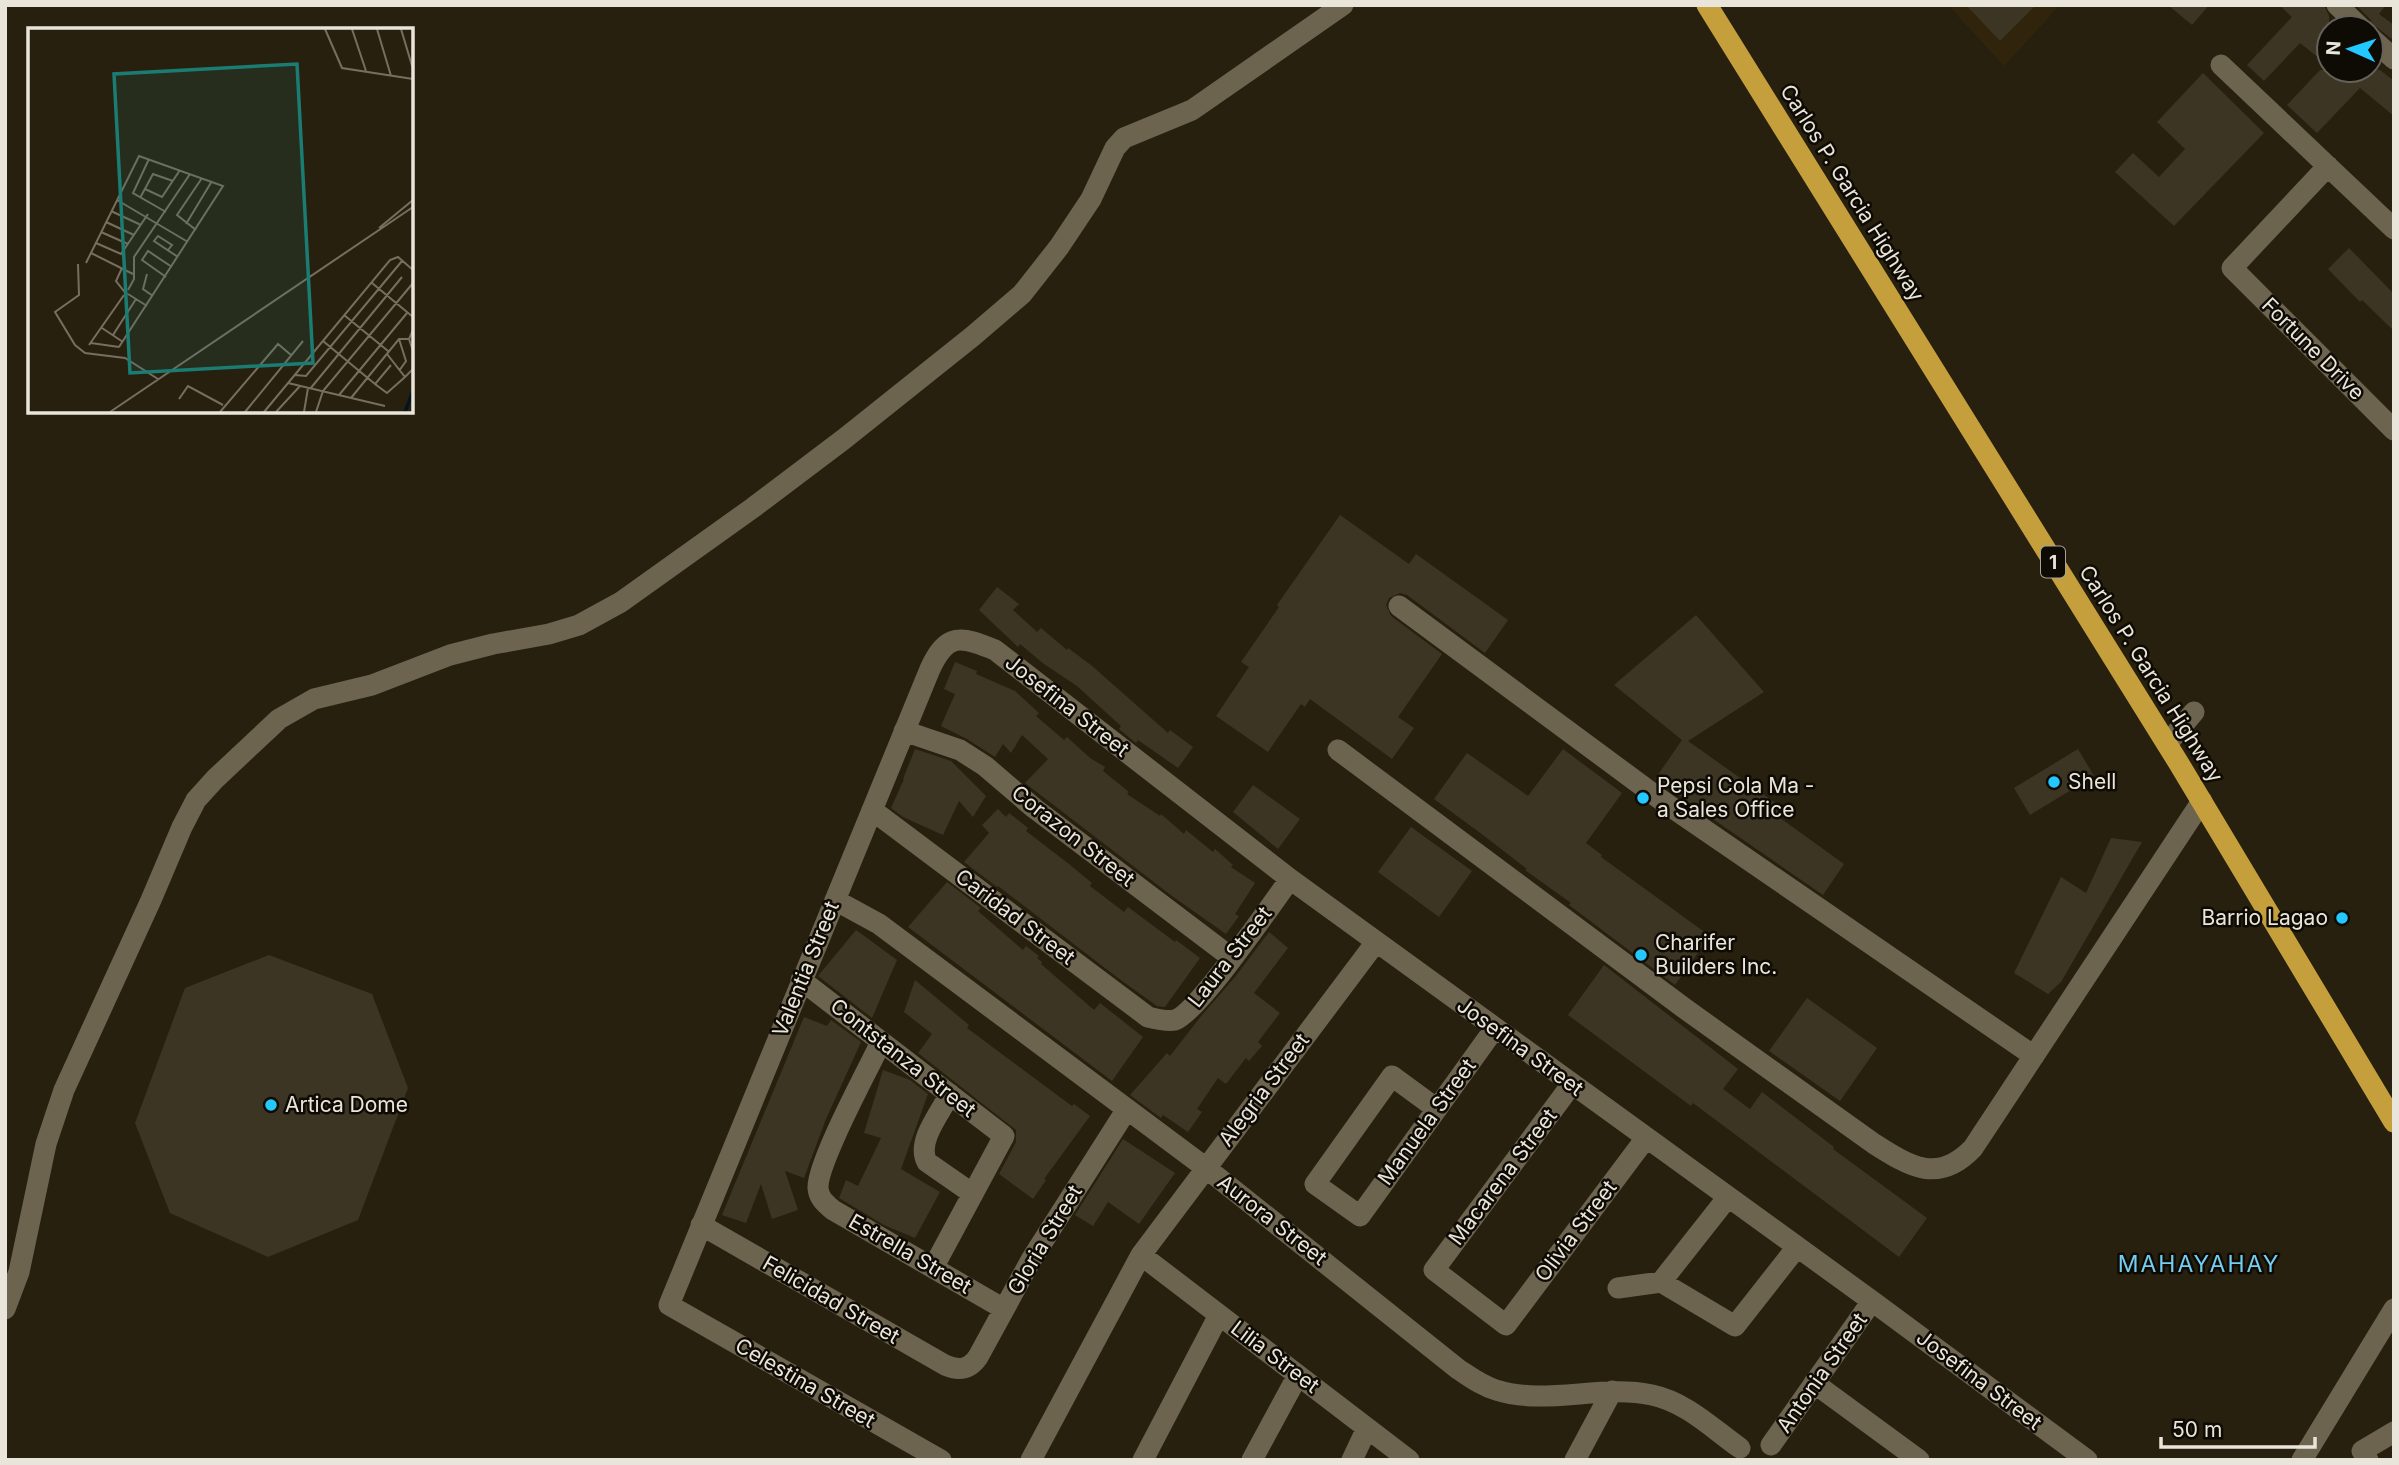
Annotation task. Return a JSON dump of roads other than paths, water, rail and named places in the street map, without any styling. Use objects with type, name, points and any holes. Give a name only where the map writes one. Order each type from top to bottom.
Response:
[{"type":"highway","name":"Carlos P. Garcia Highway","points":[[1707,5],[2167,744],[2394,1122]]},
{"type":"street","points":[[5,1309],[19,1272],[46,1144],[64,1090],[152,900],[182,827],[196,800],[224,770],[279,719],[314,699],[372,685],[450,655],[579,625],[621,602],[844,439],[1022,294],[1059,247],[1091,199],[1115,148],[1124,138],[1192,110],[1343,5]]},
{"type":"street","points":[[2221,65],[2394,229]]},
{"type":"street","name":"Fortune Drive","points":[[2328,166],[2232,268],[2394,430]]},
{"type":"street","points":[[1399,606],[1664,802],[2034,1056]]},
{"type":"street","name":"Valentia Street","points":[[668,1305],[938,651],[945,643],[954,640]]},
{"type":"street","name":"Josefina Street","points":[[954,640],[965,640],[995,650],[1290,879],[2087,1460]]},
{"type":"street","points":[[2167,744],[2194,712]]},
{"type":"street","name":"Corazon Street","points":[[904,731],[960,750],[985,766],[1034,808],[1232,958]]},
{"type":"street","points":[[1338,750],[1684,1008],[1862,1136],[1899,1160],[1925,1169],[1945,1169],[1961,1161],[1973,1148],[2202,802]]},
{"type":"street","name":"Caridad Street","points":[[872,810],[1148,1017],[1161,1020]]},
{"type":"street","name":"Laura Street","points":[[1161,1020],[1175,1020],[1190,1010],[1290,879]]},
{"type":"street","name":"Aurora Street","points":[[835,900],[879,924],[1206,1168],[1458,1369],[1477,1381],[1494,1390],[1517,1395],[1612,1391],[1654,1395],[1687,1410],[1738,1454]]},
{"type":"street","name":"Alegria Street","points":[[1031,1460],[1141,1255],[1376,942]]},
{"type":"street","name":"Contstanza Street","points":[[801,980],[1004,1136],[973,1194]]},
{"type":"street","name":"Manuela Street","points":[[1437,1109],[1392,1076],[1315,1184],[1360,1216],[1437,1109],[1495,1028]]},
{"type":"street","name":"Estrella Street","points":[[881,1042],[829,1152],[818,1185],[820,1195],[833,1210],[1004,1309]]},
{"type":"street","name":"Macarena Street","points":[[1506,1325],[1434,1270],[1572,1084]]},
{"type":"street","points":[[933,1268],[973,1194],[927,1162],[923,1156],[927,1138],[950,1094]]},
{"type":"street","name":"Gloria Street","points":[[963,1369],[972,1366],[978,1357],[1063,1206],[1127,1109]]},
{"type":"street","name":"Olivia Street","points":[[1506,1325],[1646,1138]]},
{"type":"street","points":[[1661,1282],[1728,1197]]},
{"type":"street","name":"Felicidad Street","points":[[701,1225],[945,1365],[963,1369]]},
{"type":"street","points":[[1618,1288],[1661,1282],[1735,1326],[1797,1247]]},
{"type":"street","name":"Lilia Street","points":[[1141,1255],[1409,1460]]},
{"type":"street","name":"Antonia Street","points":[[1775,1452],[1814,1383],[1872,1301]]},
{"type":"street","name":"Celestina Street","points":[[668,1305],[941,1460]]},
{"type":"street","points":[[2302,1460],[2394,1309]]},
{"type":"street","points":[[1143,1460],[1219,1315]]},
{"type":"street","points":[[1252,1460],[1298,1375]]},
{"type":"street","points":[[1814,1383],[1919,1460]]},
{"type":"street","points":[[1575,1460],[1612,1391]]},
{"type":"street","points":[[1352,1460],[1367,1428]]},
{"type":"street","points":[[2368,1460],[2362,1451],[2394,1432]]},
{"type":"street","points":[[1738,1454],[1745,1444],[1758,1440],[1775,1452]]},
{"type":"place","name":"Shell","points":[[2054,782]]},
{"type":"place","name":"Pepsi Cola Ma - a Sales Office","points":[[1643,798]]},
{"type":"place","name":"Barrio Lagao","points":[[2342,918]]},
{"type":"place","name":"Charifer Builders Inc.","points":[[1641,955]]},
{"type":"place","name":"Artica Dome","points":[[271,1105]]},
{"type":"district","name":"MAHAYAHAY","points":[[2199,1264]]}]
